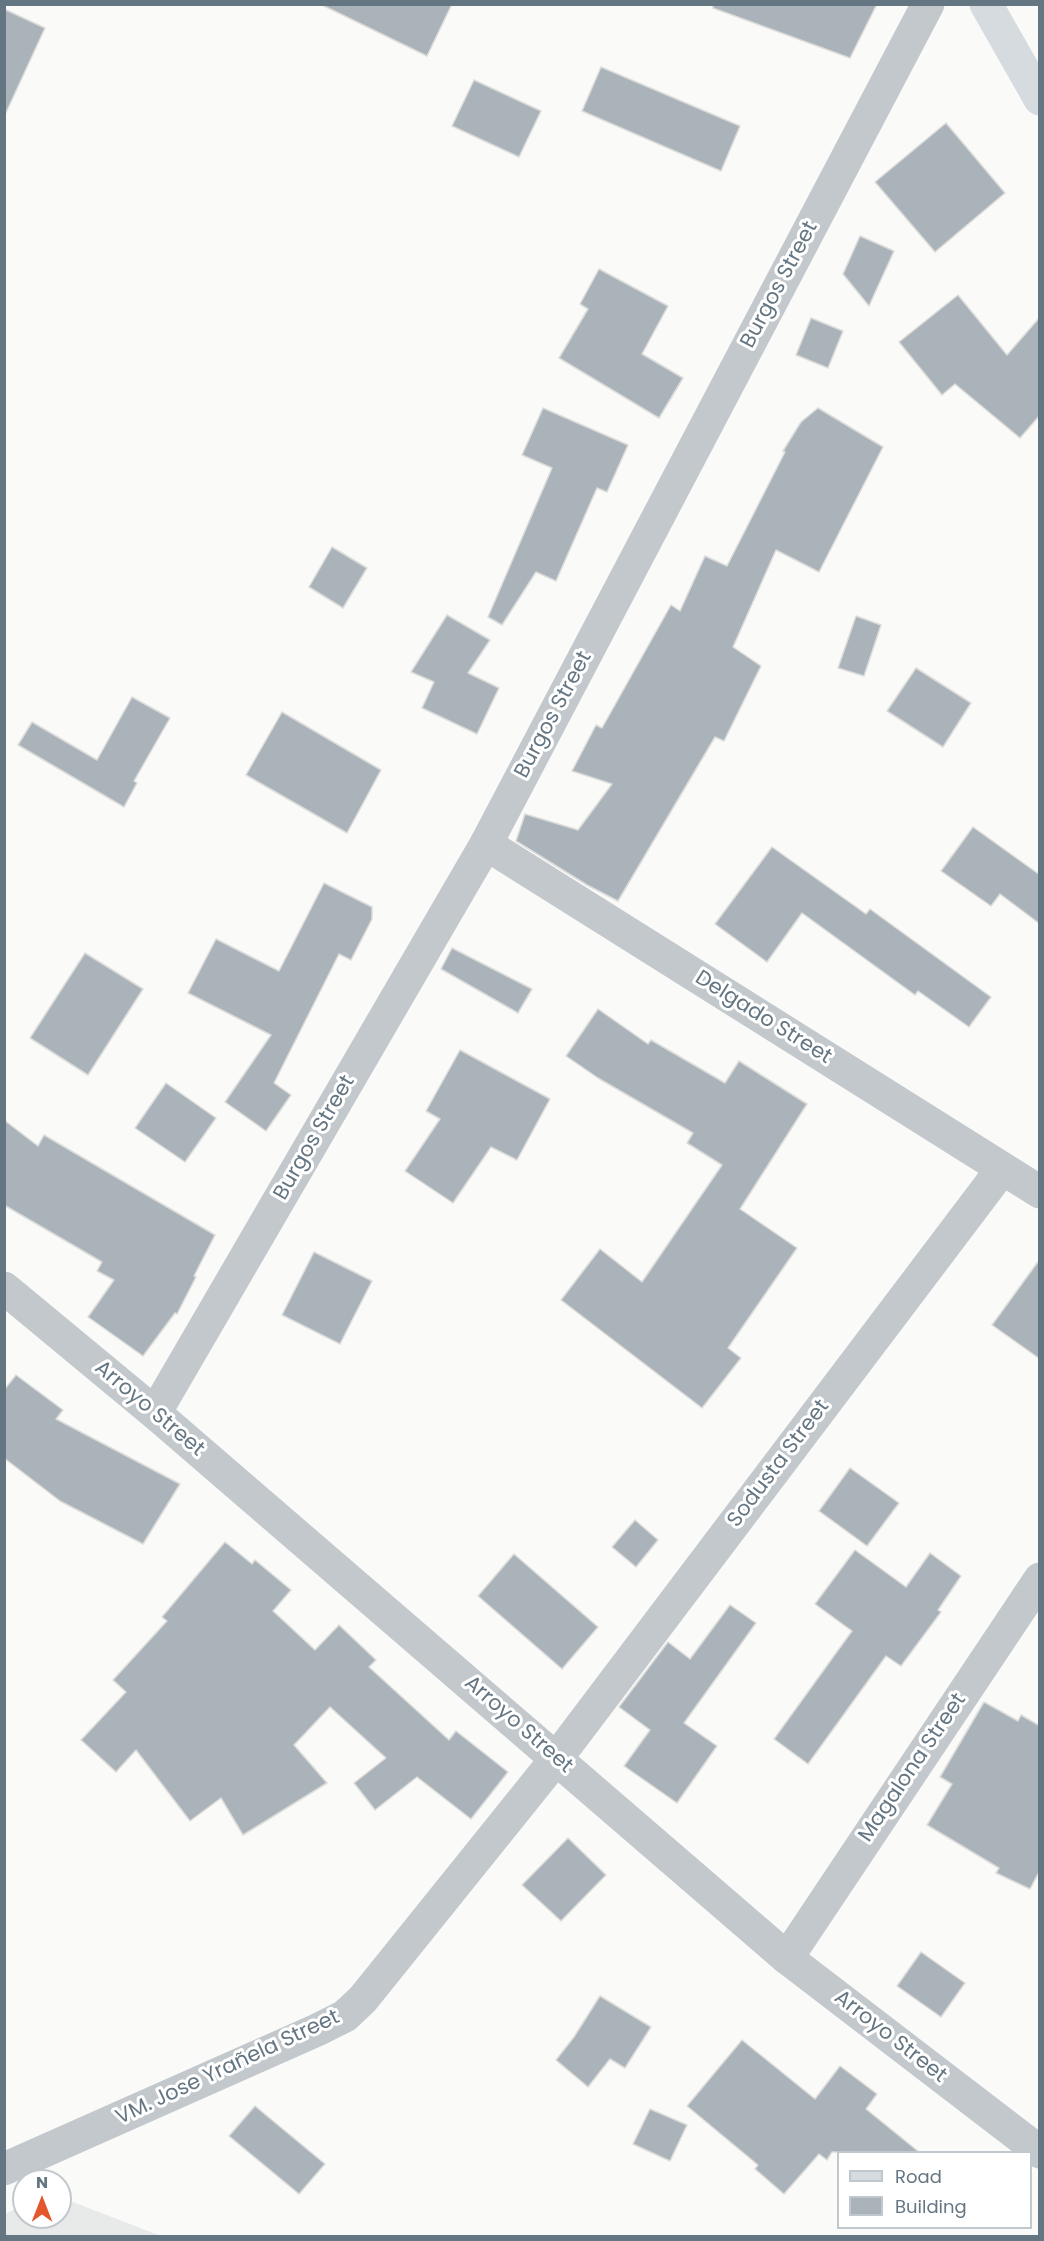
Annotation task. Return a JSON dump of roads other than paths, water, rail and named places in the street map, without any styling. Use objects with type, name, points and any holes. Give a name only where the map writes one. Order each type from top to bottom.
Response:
[{"type":"main road","points":[[986,4],[1040,99]]},
{"type":"street","name":"Burgos Street","points":[[155,1413],[486,844],[928,4]]},
{"type":"street","name":"Delgado Street","points":[[486,844],[1040,1192]]},
{"type":"street","name":"Sodusta Street","points":[[556,1759],[1002,1168]]},
{"type":"street","name":"Arroyo Street","points":[[4,1288],[155,1413],[787,1958],[1040,2152]]},
{"type":"street","name":"Magalona Street","points":[[787,1958],[1040,1579]]},
{"type":"street","name":"VM. Jose Yrañela Street","points":[[4,2169],[345,2016],[363,1999],[556,1759]]}]
